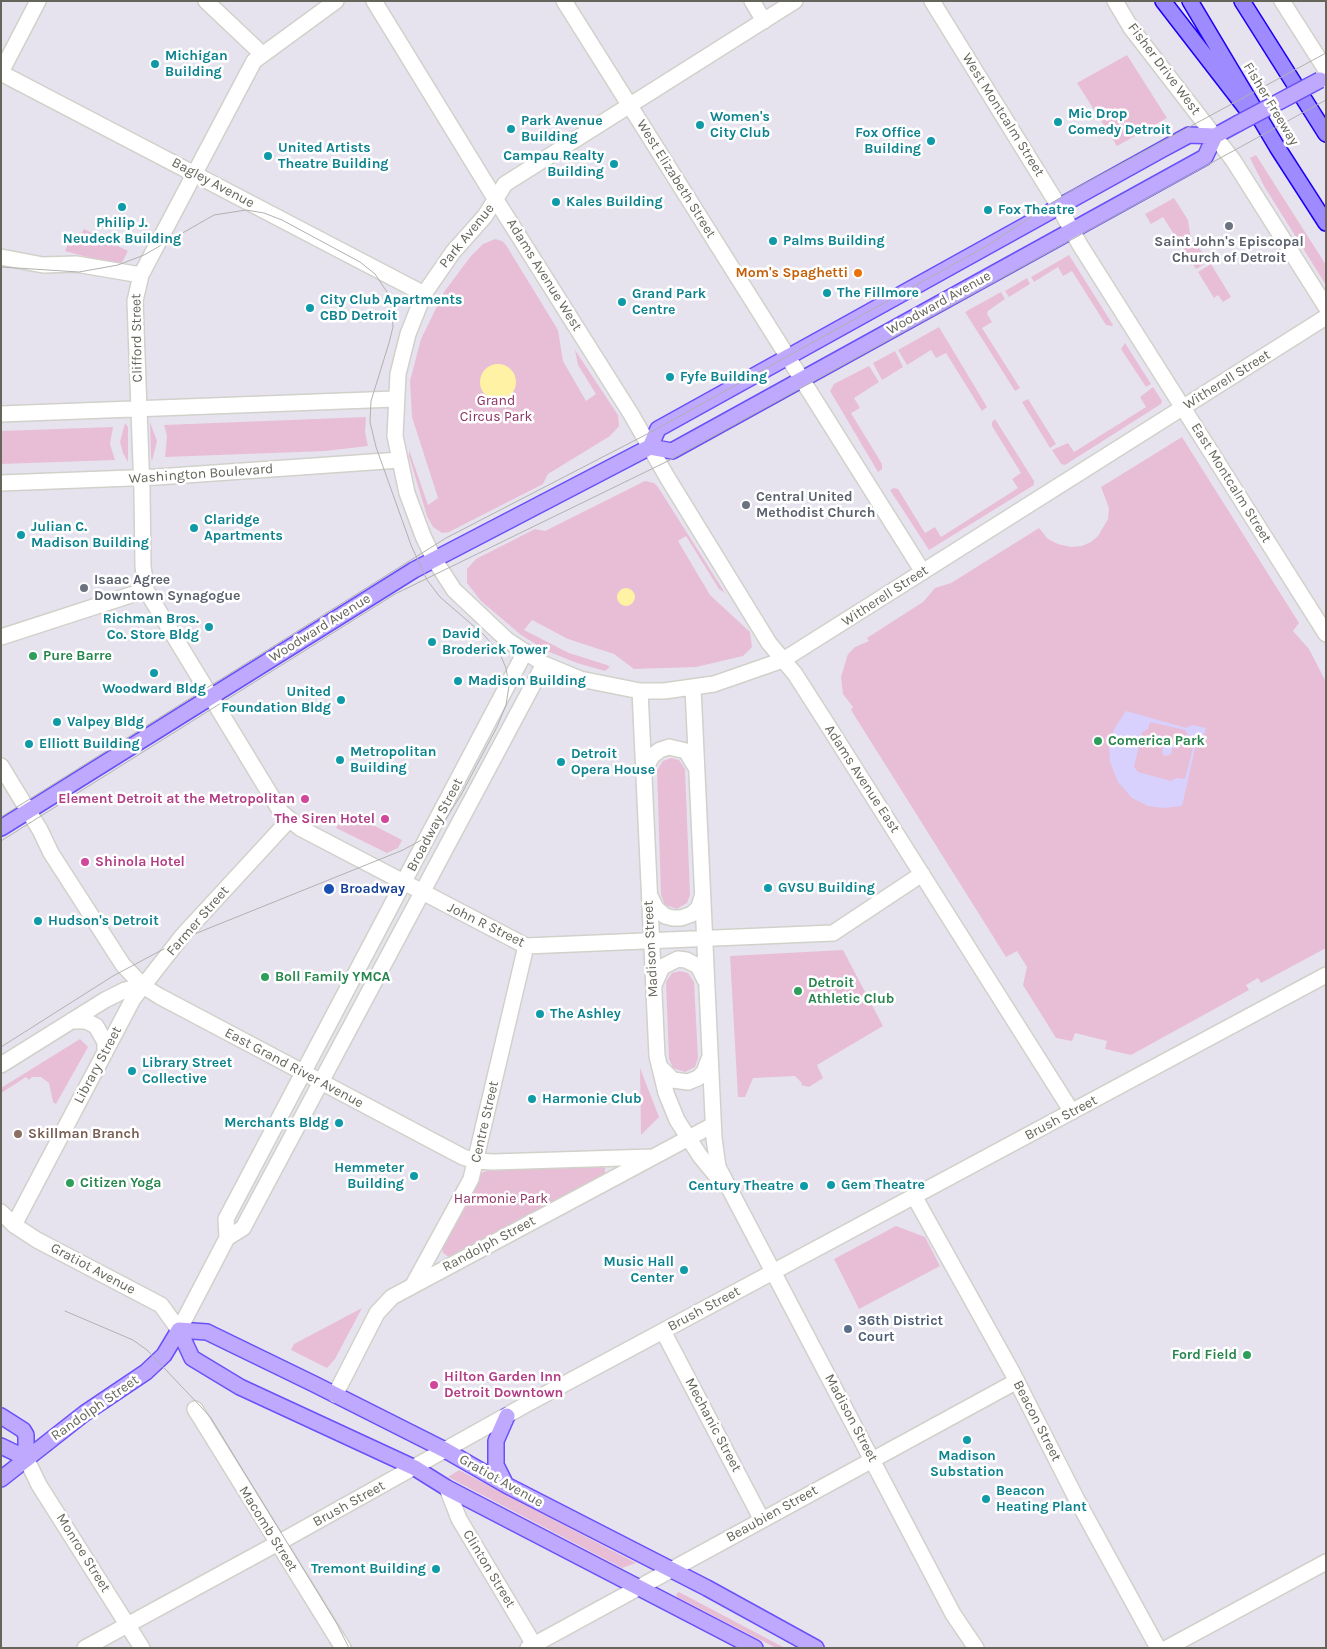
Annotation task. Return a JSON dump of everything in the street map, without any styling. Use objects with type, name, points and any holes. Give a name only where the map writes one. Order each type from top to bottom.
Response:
[{"type":"highway","points":[[1163,1],[1207,61],[1277,147]]},
{"type":"highway","name":"Fisher Freeway","points":[[1190,1],[1277,147],[1326,223]]},
{"type":"highway","points":[[1242,1],[1326,134]]},
{"type":"main road","points":[[1215,136],[1324,75]]},
{"type":"main road","name":"Woodward Avenue","points":[[1,828],[434,559],[650,447],[672,451],[1205,157],[1215,136],[1189,135],[658,429],[650,447]]},
{"type":"main road","name":"Gratiot Avenue","points":[[755,1648],[447,1488],[415,1468],[240,1387],[192,1358],[180,1330],[207,1332],[335,1394],[445,1450],[506,1485],[670,1569],[816,1648]]},
{"type":"main road","name":"Randolph Street","points":[[1,1478],[146,1372],[164,1355],[180,1330]]},
{"type":"main road","name":"Monroe Street","points":[[1,1416],[23,1430],[26,1436],[26,1458]]},
{"type":"main road","points":[[506,1485],[496,1465],[496,1441],[507,1416]]},
{"type":"main road","points":[[1,1446],[26,1458]]},
{"type":"street","points":[[1,72],[38,1]]},
{"type":"street","points":[[206,1],[262,54]]},
{"type":"street","name":"Clifford Street","points":[[210,697],[146,590],[142,566],[142,478],[135,301],[141,275],[254,61],[336,1]]},
{"type":"street","name":"Adams Avenue West","points":[[374,1],[650,447]]},
{"type":"street","name":"West Elizabeth Street","points":[[564,1],[924,572]]},
{"type":"street","points":[[752,1],[764,21]]},
{"type":"street","name":"Park Avenue","points":[[434,559],[407,493],[395,436],[395,399],[398,374],[408,334],[424,294],[453,252],[485,216],[505,184],[795,1]]},
{"type":"street","name":"West Montcalm Street","points":[[932,1],[1072,230]]},
{"type":"street","name":"Fisher Drive West","points":[[1115,1],[1131,28],[1233,160],[1326,308]]},
{"type":"street","points":[[1282,1],[1324,75]]},
{"type":"street","name":"Bagley Avenue","points":[[1,72],[424,294]]},
{"type":"street","name":"East Montcalm Street","points":[[1072,230],[1183,408],[1323,624]]},
{"type":"street","points":[[1,257],[43,265],[76,264],[141,275]]},
{"type":"street","name":"Witherell Street","points":[[434,559],[454,590],[507,640],[544,664],[580,679],[640,691],[693,688],[736,677],[783,660],[1326,317]]},
{"type":"street","points":[[1,414],[395,399]]},
{"type":"street","name":"Adams Avenue East","points":[[650,447],[770,643],[800,683],[1072,1112]]},
{"type":"street","name":"Washington Boulevard","points":[[1,483],[142,478],[400,460]]},
{"type":"street","points":[[1,637],[146,590]]},
{"type":"street","name":"Broadway Street","points":[[180,1330],[227,1238],[226,1218],[304,1074],[525,652]]},
{"type":"street","name":"Broadway Street","points":[[227,1238],[243,1228],[544,664]]},
{"type":"street","name":"Madison Street","points":[[693,688],[714,1152],[726,1187]]},
{"type":"street","name":"Madison Street","points":[[640,691],[652,992],[657,1056],[666,1093],[677,1120],[688,1138],[726,1187],[773,1272],[953,1614],[976,1648]]},
{"type":"street","name":"John R Street","points":[[210,697],[266,790],[290,820],[300,828],[526,946],[833,933],[922,874]]},
{"type":"street","points":[[643,774],[652,756],[660,750],[669,747],[686,751],[694,762],[697,772]]},
{"type":"street","name":"East Grand River Avenue","points":[[1,766],[29,811],[51,852],[123,966],[143,986],[304,1074],[463,1157],[476,1161],[653,1157]]},
{"type":"street","name":"Farmer Street","points":[[143,986],[183,935],[290,820]]},
{"type":"street","points":[[648,892],[656,908],[665,916],[673,918],[681,918],[692,914],[699,907],[702,894]]},
{"type":"street","name":"Centre Street","points":[[412,1285],[471,1178],[526,946]]},
{"type":"street","points":[[652,992],[662,967],[678,959],[686,960],[698,966],[707,988]]},
{"type":"street","name":"Brush Street","points":[[85,1648],[278,1544],[663,1331],[1326,975]]},
{"type":"street","points":[[1,1065],[70,1021],[125,990],[143,986]]},
{"type":"street","name":"Library Street","points":[[8,1224],[105,1053],[133,999],[143,986]]},
{"type":"street","points":[[70,1021],[86,1021],[96,1026],[105,1042],[105,1053]]},
{"type":"street","points":[[657,1056],[664,1072],[673,1080],[680,1082],[698,1078],[704,1072],[710,1057]]},
{"type":"street","name":"Randolph Street","points":[[335,1394],[378,1313],[392,1297],[713,1125]]},
{"type":"street","name":"Beacon Street","points":[[914,1196],[1017,1381],[1077,1500],[1158,1648]]},
{"type":"street","name":"Gratiot Avenue","points":[[1,1212],[8,1224],[161,1305],[180,1330]]},
{"type":"street","name":"Mechanic Street","points":[[663,1331],[762,1520]]},
{"type":"street","name":"Beaubien Street","points":[[532,1647],[636,1587],[1017,1381]]},
{"type":"street","name":"Macomb Street","points":[[195,1409],[343,1648]]},
{"type":"street","name":"Monroe Street","points":[[26,1458],[39,1485],[142,1648]]},
{"type":"street","name":"Clinton Street","points":[[447,1488],[459,1519],[532,1647]]},
{"type":"street","points":[[1167,1648],[1326,1562]]},
{"type":"green space","points":[[1127,55],[1167,118],[1117,146],[1077,83]]},
{"type":"green space","points":[[1256,155],[1326,265],[1326,285],[1264,186],[1250,158]]},
{"type":"green space","points":[[1174,198],[1188,220],[1191,239],[1210,261],[1196,269],[1163,217],[1151,224],[1145,214]]},
{"type":"green space","points":[[84,229],[128,251],[120,266],[65,251],[71,236],[78,239]]},
{"type":"green space","name":"Grand Circus Park","points":[[495,239],[502,241],[506,245],[558,330],[563,361],[586,401],[596,394],[578,365],[575,350],[618,415],[619,426],[610,436],[548,474],[543,484],[449,532],[442,533],[433,527],[427,516],[409,456],[409,450],[428,505],[438,498],[412,417],[410,381],[421,339],[444,292],[471,256],[483,244]]},
{"type":"green space","points":[[1069,255],[1112,326],[1106,325],[1072,271],[1063,276],[1058,267],[1034,282],[1031,277]]},
{"type":"green space","points":[[1211,264],[1231,297],[1223,302],[1218,295],[1214,298],[1198,272]]},
{"type":"green space","points":[[1027,278],[1030,284],[1009,297],[1005,291]]},
{"type":"green space","points":[[1001,292],[1005,299],[988,311],[987,314],[992,322],[982,328],[1020,388],[1015,391],[965,312]]},
{"type":"green space","points":[[939,327],[987,407],[982,411],[946,353],[936,358],[931,350],[907,365],[898,350]]},
{"type":"green space","points":[[1125,343],[1151,384],[1146,387],[1121,349]]},
{"type":"green space","points":[[895,351],[903,367],[882,380],[873,363]]},
{"type":"green space","points":[[869,366],[879,382],[854,398],[860,408],[851,413],[882,464],[882,469],[878,472],[830,391],[834,384]]},
{"type":"green space","points":[[1153,387],[1162,401],[1161,404],[1065,465],[1061,464],[1052,450],[1068,443],[1074,452],[1146,407],[1140,397]]},
{"type":"green space","points":[[1028,399],[1056,444],[1050,448],[1022,402]]},
{"type":"green space","points":[[366,417],[365,432],[368,446],[325,451],[165,457],[167,436],[164,425]]},
{"type":"green space","points":[[995,419],[1034,481],[1034,485],[929,550],[890,490],[898,489],[925,533],[935,527],[941,537],[1018,488],[1012,479],[1021,473],[992,426],[992,422]]},
{"type":"green space","points":[[150,422],[157,441],[152,461],[151,457]]},
{"type":"green space","points":[[125,423],[128,427],[128,462],[120,442]]},
{"type":"green space","points":[[113,427],[110,444],[115,460],[1,464],[1,431]]},
{"type":"green space","name":"Comerica Park","points":[[1182,437],[1299,623],[1293,631],[1309,649],[1326,682],[1326,948],[1261,983],[1258,978],[1246,985],[1249,990],[1131,1055],[1105,1049],[1107,1041],[1075,1033],[1072,1041],[1056,1038],[1023,985],[1027,967],[1017,951],[1006,957],[851,710],[853,707],[843,694],[841,677],[848,654],[855,647],[869,641],[867,638],[923,602],[935,588],[951,583],[1039,528],[1048,539],[1058,544],[1071,547],[1082,546],[1091,542],[1098,536],[1108,519],[1109,508],[1101,487]]},
{"type":"green space","points":[[645,481],[654,483],[658,487],[725,593],[719,589],[686,536],[678,541],[710,595],[750,632],[752,647],[743,656],[696,667],[634,669],[614,654],[568,639],[532,620],[524,630],[569,653],[610,667],[605,671],[577,663],[547,651],[521,635],[481,601],[467,583],[467,569],[476,559],[535,529],[545,531]]},
{"type":"green space","points":[[671,758],[679,760],[685,769],[690,895],[687,903],[677,909],[665,905],[661,895],[657,770],[663,761]]},
{"type":"green space","points":[[346,811],[402,840],[398,848],[387,853],[336,828]]},
{"type":"green space","name":"Detroit Athletic Club","points":[[843,950],[883,1026],[817,1065],[823,1078],[809,1087],[801,1085],[802,1083],[795,1076],[753,1078],[745,1097],[738,1097],[730,956]]},
{"type":"green space","points":[[680,971],[688,973],[694,982],[698,1058],[695,1067],[685,1072],[673,1068],[669,1059],[666,982],[672,973]]},
{"type":"green space","points":[[80,1039],[88,1047],[56,1104],[53,1102],[49,1083],[41,1077],[32,1077],[29,1080],[26,1077],[1,1093],[1,1088]]},
{"type":"green space","points":[[640,1068],[659,1117],[641,1135]]},
{"type":"green space","name":"Harmonie Park","points":[[598,1166],[605,1168],[605,1175],[456,1255],[449,1257],[443,1253],[442,1247],[481,1173],[486,1171]]},
{"type":"green space","points":[[896,1226],[925,1237],[940,1266],[859,1309],[834,1259]]},
{"type":"green space","points":[[362,1308],[335,1359],[327,1368],[291,1350],[294,1344]]},
{"type":"green space","points":[[459,1470],[636,1563],[622,1568],[448,1477]]},
{"type":"green space","points":[[679,1592],[785,1648],[776,1648],[677,1597],[676,1594]]},
{"type":"sand","points":[[1126,711],[1186,728],[1192,725],[1206,728],[1202,741],[1196,744],[1182,806],[1162,808],[1148,806],[1132,798],[1118,782],[1110,762],[1109,746],[1114,729]],"holes":[[[1150,722],[1185,730],[1189,736],[1171,747],[1167,745],[1163,747],[1162,753],[1165,756],[1171,754],[1172,749],[1190,738],[1194,744],[1185,779],[1176,778],[1171,781],[1138,772],[1134,767],[1142,732],[1148,729]]]},
{"type":"shaded area","points":[[498,364],[505,365],[511,369],[515,375],[515,389],[511,395],[505,399],[498,400],[491,399],[485,395],[481,389],[480,382],[481,375],[485,369],[491,365]]},
{"type":"shaded area","points":[[626,588],[632,591],[635,597],[632,603],[626,606],[620,603],[617,597],[620,591]]},
{"type":"tram line","points":[[1,817],[446,538],[651,432],[985,247],[1069,192],[1326,53]]},
{"type":"tram line","points":[[1,841],[395,594],[670,460],[1326,100]]},
{"type":"tram line","points":[[1,267],[79,272],[118,265],[144,255],[214,215],[246,210],[264,213],[282,220],[360,262],[375,274],[387,292],[392,311],[393,327],[371,401],[370,422],[376,447],[411,545],[427,580],[440,597],[484,635],[499,652],[506,668],[509,686],[506,705],[497,727],[461,795],[445,820],[425,838],[403,850],[197,933],[158,952],[113,976],[1,1047]]},
{"type":"tram line","points":[[65,1311],[133,1340],[147,1350],[211,1418],[337,1624],[349,1648]]},
{"type":"place","name":"Michigan Building","points":[[155,64]]},
{"type":"place","name":"Mic Drop Comedy Detroit","points":[[1058,122]]},
{"type":"place","name":"Women's City Club","points":[[700,125]]},
{"type":"place","name":"Park Avenue Building","points":[[511,129]]},
{"type":"place","name":"Fox Office Building","points":[[931,141]]},
{"type":"place","name":"United Artists Theatre Building","points":[[268,156]]},
{"type":"place","name":"Campau Realty Building","points":[[614,164]]},
{"type":"place","name":"Kales Building","points":[[556,202]]},
{"type":"place","name":"Philip J. Neudeck Building","points":[[122,207]]},
{"type":"place","name":"Fox Theatre","points":[[988,210]]},
{"type":"place","name":"Saint John's Episcopal Church of Detroit","points":[[1229,226]]},
{"type":"place","name":"Palms Building","points":[[773,241]]},
{"type":"place","name":"Mom's Spaghetti","points":[[858,273]]},
{"type":"place","name":"The Fillmore","points":[[827,293]]},
{"type":"place","name":"Grand Park Centre","points":[[622,302]]},
{"type":"place","name":"City Club Apartments CBD Detroit","points":[[310,308]]},
{"type":"place","name":"Fyfe Building","points":[[670,377]]},
{"type":"place","name":"Central United Methodist Church","points":[[746,505]]},
{"type":"place","name":"Claridge Apartments","points":[[194,528]]},
{"type":"place","name":"Julian C. Madison Building","points":[[21,535]]},
{"type":"place","name":"Isaac Agree Downtown Synagogue","points":[[84,588]]},
{"type":"place","name":"Richman Bros. Co. Store Bldg","points":[[209,627]]},
{"type":"place","name":"David Broderick Tower","points":[[432,642]]},
{"type":"place","name":"Pure Barre","points":[[33,656]]},
{"type":"place","name":"Woodward Bldg","points":[[154,673]]},
{"type":"place","name":"Madison Building","points":[[458,681]]},
{"type":"place","name":"United Foundation Bldg","points":[[341,700]]},
{"type":"place","name":"Valpey Bldg","points":[[57,722]]},
{"type":"place","name":"Comerica Park","points":[[1098,741]]},
{"type":"place","name":"Elliott Building","points":[[29,744]]},
{"type":"place","name":"Metropolitan Building","points":[[340,760]]},
{"type":"place","name":"Detroit Opera House","points":[[561,762]]},
{"type":"place","name":"Element Detroit at the Metropolitan","points":[[305,799]]},
{"type":"place","name":"The Siren Hotel","points":[[385,819]]},
{"type":"place","name":"Shinola Hotel","points":[[85,862]]},
{"type":"place","name":"GVSU Building","points":[[768,888]]},
{"type":"place","name":"Broadway","points":[[329,889]]},
{"type":"place","name":"Hudson's Detroit","points":[[38,921]]},
{"type":"place","name":"Boll Family YMCA","points":[[265,977]]},
{"type":"place","name":"Detroit Athletic Club","points":[[798,991]]},
{"type":"place","name":"The Ashley","points":[[540,1014]]},
{"type":"place","name":"Library Street Collective","points":[[132,1071]]},
{"type":"place","name":"Harmonie Club","points":[[532,1099]]},
{"type":"place","name":"Merchants Bldg","points":[[339,1123]]},
{"type":"place","name":"Skillman Branch","points":[[18,1134]]},
{"type":"place","name":"Hemmeter Building","points":[[414,1176]]},
{"type":"place","name":"Citizen Yoga","points":[[70,1183]]},
{"type":"place","name":"Gem Theatre","points":[[831,1185]]},
{"type":"place","name":"Century Theatre","points":[[804,1186]]},
{"type":"place","name":"Music Hall Center","points":[[684,1270]]},
{"type":"place","name":"36th District Court","points":[[848,1329]]},
{"type":"place","name":"Ford Field","points":[[1247,1355]]},
{"type":"place","name":"Hilton Garden Inn Detroit Downtown","points":[[434,1385]]},
{"type":"place","name":"Madison Substation","points":[[967,1440]]},
{"type":"place","name":"Beacon Heating Plant","points":[[986,1499]]},
{"type":"place","name":"Tremont Building","points":[[436,1569]]}]
